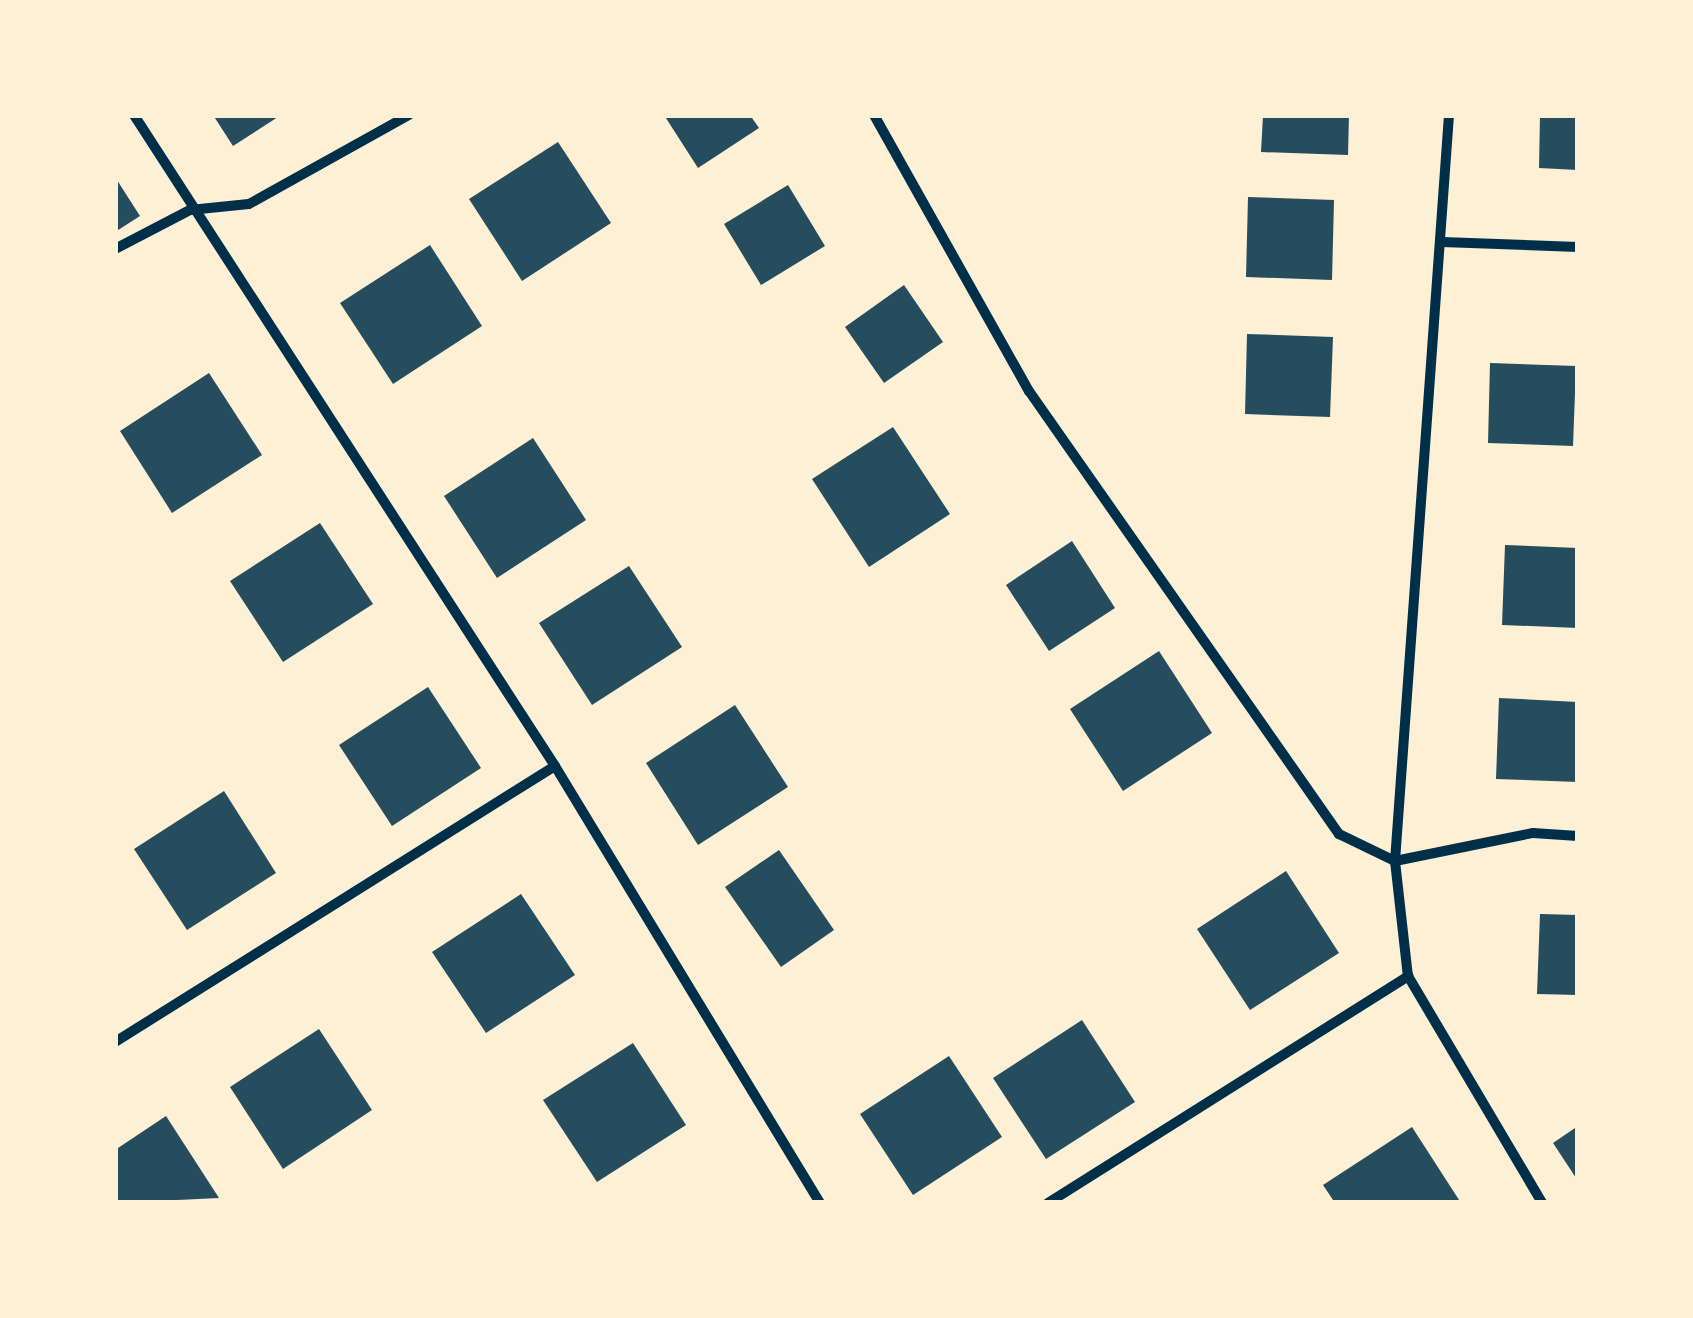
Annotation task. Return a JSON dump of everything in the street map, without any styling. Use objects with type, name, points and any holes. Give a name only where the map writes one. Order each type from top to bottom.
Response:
[{"type":"street","points":[[134,115],[190,210],[556,766],[820,1203]]},
{"type":"street","points":[[115,249],[190,210],[249,204],[409,115]]},
{"type":"street","points":[[874,115],[1029,391],[1339,834],[1395,861],[1533,832],[1578,836]]},
{"type":"street","points":[[1448,115],[1442,242],[1395,861],[1408,976],[1542,1203]]},
{"type":"street","points":[[1442,242],[1578,247]]},
{"type":"street","points":[[115,1042],[556,766]]},
{"type":"street","points":[[1048,1203],[1408,976]]},
{"type":"building","points":[[213,115],[281,115],[233,146]]},
{"type":"building","points":[[664,115],[750,115],[759,128],[698,168]]},
{"type":"building","points":[[1263,115],[1349,115],[1348,155],[1261,152]]},
{"type":"building","points":[[1540,115],[1578,115],[1578,170],[1539,168]]},
{"type":"building","points":[[558,142],[611,223],[522,281],[469,199]]},
{"type":"building","points":[[115,177],[140,216],[115,232]]},
{"type":"building","points":[[788,185],[825,246],[761,285],[724,224]]},
{"type":"building","points":[[1248,197],[1334,200],[1332,280],[1246,277]]},
{"type":"building","points":[[430,245],[482,326],[393,384],[340,303]]},
{"type":"building","points":[[904,285],[943,342],[884,383],[845,327]]},
{"type":"building","points":[[1247,334],[1333,337],[1330,417],[1245,414]]},
{"type":"building","points":[[1490,363],[1576,366],[1573,446],[1488,443]]},
{"type":"building","points":[[209,373],[262,455],[172,513],[120,431]]},
{"type":"building","points":[[893,427],[950,514],[869,567],[812,479]]},
{"type":"building","points":[[533,438],[586,520],[497,578],[444,496]]},
{"type":"building","points":[[320,523],[373,604],[283,662],[230,581]]},
{"type":"building","points":[[1072,541],[1115,608],[1049,651],[1006,585]]},
{"type":"building","points":[[1505,545],[1578,548],[1578,628],[1502,625]]},
{"type":"building","points":[[629,566],[682,647],[592,705],[539,623]]},
{"type":"building","points":[[1159,651],[1212,733],[1123,791],[1070,709]]},
{"type":"building","points":[[428,687],[481,768],[392,826],[339,745]]},
{"type":"building","points":[[1499,698],[1578,702],[1578,782],[1496,779]]},
{"type":"building","points":[[735,705],[788,787],[698,845],[646,763]]},
{"type":"building","points":[[224,791],[276,873],[187,930],[134,849]]},
{"type":"building","points":[[779,850],[834,930],[781,967],[725,887]]},
{"type":"building","points":[[1286,871],[1339,953],[1250,1010],[1197,929]]},
{"type":"building","points":[[521,894],[575,975],[486,1033],[432,952]]},
{"type":"building","points":[[1540,914],[1578,915],[1578,995],[1537,994]]},
{"type":"building","points":[[1082,1020],[1135,1102],[1046,1159],[993,1078]]},
{"type":"building","points":[[319,1029],[372,1110],[283,1169],[230,1087]]},
{"type":"building","points":[[633,1043],[686,1125],[597,1182],[543,1100]]},
{"type":"building","points":[[949,1056],[1002,1137],[913,1195],[860,1114]]},
{"type":"building","points":[[166,1116],[219,1198],[115,1203],[115,1150]]},
{"type":"building","points":[[1578,1126],[1578,1181],[1553,1143]]},
{"type":"building","points":[[1412,1127],[1461,1203],[1335,1203],[1323,1185]]}]
